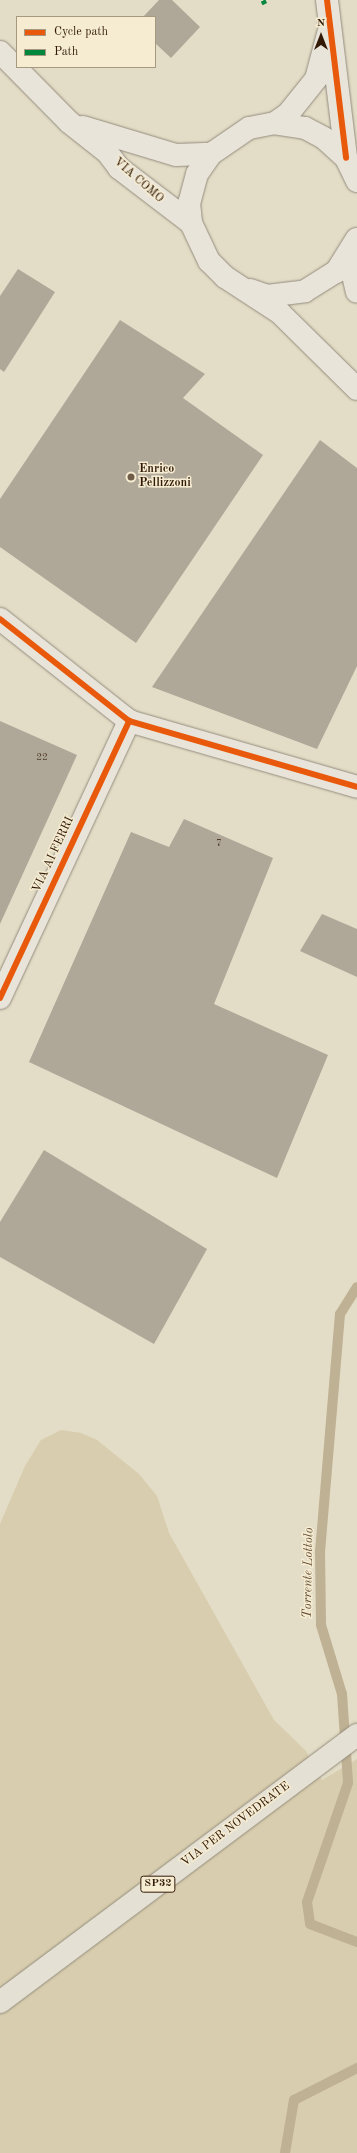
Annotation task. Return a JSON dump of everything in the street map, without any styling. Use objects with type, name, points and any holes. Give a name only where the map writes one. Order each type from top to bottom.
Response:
[{"type":"main road","points":[[327,0],[331,21],[346,158],[357,181]]},
{"type":"main road","points":[[275,123],[288,114],[316,79],[331,21]]},
{"type":"main road","name":"VIA COMO","points":[[0,52],[69,122],[107,152],[119,168],[190,223]]},
{"type":"main road","name":"VIA COMO","points":[[69,122],[154,150],[176,155],[211,154]]},
{"type":"main road","points":[[346,158],[324,138],[311,131],[275,123],[249,128],[211,154],[197,174],[189,203],[190,223],[210,261],[225,277],[280,313],[357,389]]},
{"type":"main road","points":[[245,289],[267,296],[305,291],[336,272],[355,243]]},
{"type":"main road","points":[[355,243],[353,275],[357,292]]},
{"type":"main road","points":[[0,619],[129,721],[357,787]]},
{"type":"main road","name":"VIA AI FERRI","points":[[0,998],[129,721]]},
{"type":"main road","name":"VIA PER NOVEDRATE","points":[[0,2002],[315,1766],[352,1740],[357,1729]]},
{"type":"shaded area","points":[[61,1430],[81,1433],[97,1440],[139,1474],[157,1496],[169,1533],[274,1720],[306,1751],[322,1780],[357,1759],[357,2153],[0,2153],[0,1524],[25,1466],[41,1440]]},
{"type":"building","points":[[159,0],[172,0],[200,27],[171,58],[156,44],[156,16],[144,16]]},
{"type":"building","points":[[18,269],[55,292],[4,372],[0,369],[0,296]]},
{"type":"building","name":"Enrico Pellizzoni","points":[[120,320],[205,374],[183,398],[263,455],[136,643],[0,547],[0,499]]},
{"type":"building","points":[[320,440],[357,468],[357,666],[317,749],[152,687]]},
{"type":"building","points":[[0,721],[77,755],[0,924]]},
{"type":"building","points":[[184,819],[273,858],[214,1004],[328,1055],[277,1178],[29,1062],[131,832],[169,847]]},
{"type":"building","points":[[322,914],[357,929],[357,977],[300,951]]},
{"type":"building","points":[[44,1150],[207,1249],[154,1344],[0,1257],[0,1222]]},
{"type":"waterway","name":"Torrente Lottolo","points":[[357,1287],[340,1314],[320,1552],[321,1625],[342,1694],[348,1783],[307,1902],[310,1924],[357,1942]]},
{"type":"waterway","name":"Torrente Lottolo","points":[[285,2153],[294,2100],[357,2068]]},
{"type":"marked path","points":[[263,0],[265,4]]},
{"type":"cycle path","points":[[327,0],[346,158]]},
{"type":"cycle path","points":[[0,619],[129,721],[357,787]]},
{"type":"cycle path","points":[[0,998],[129,721]]},
{"type":"place","name":"Enrico Pellizzoni","points":[[131,477]]}]
